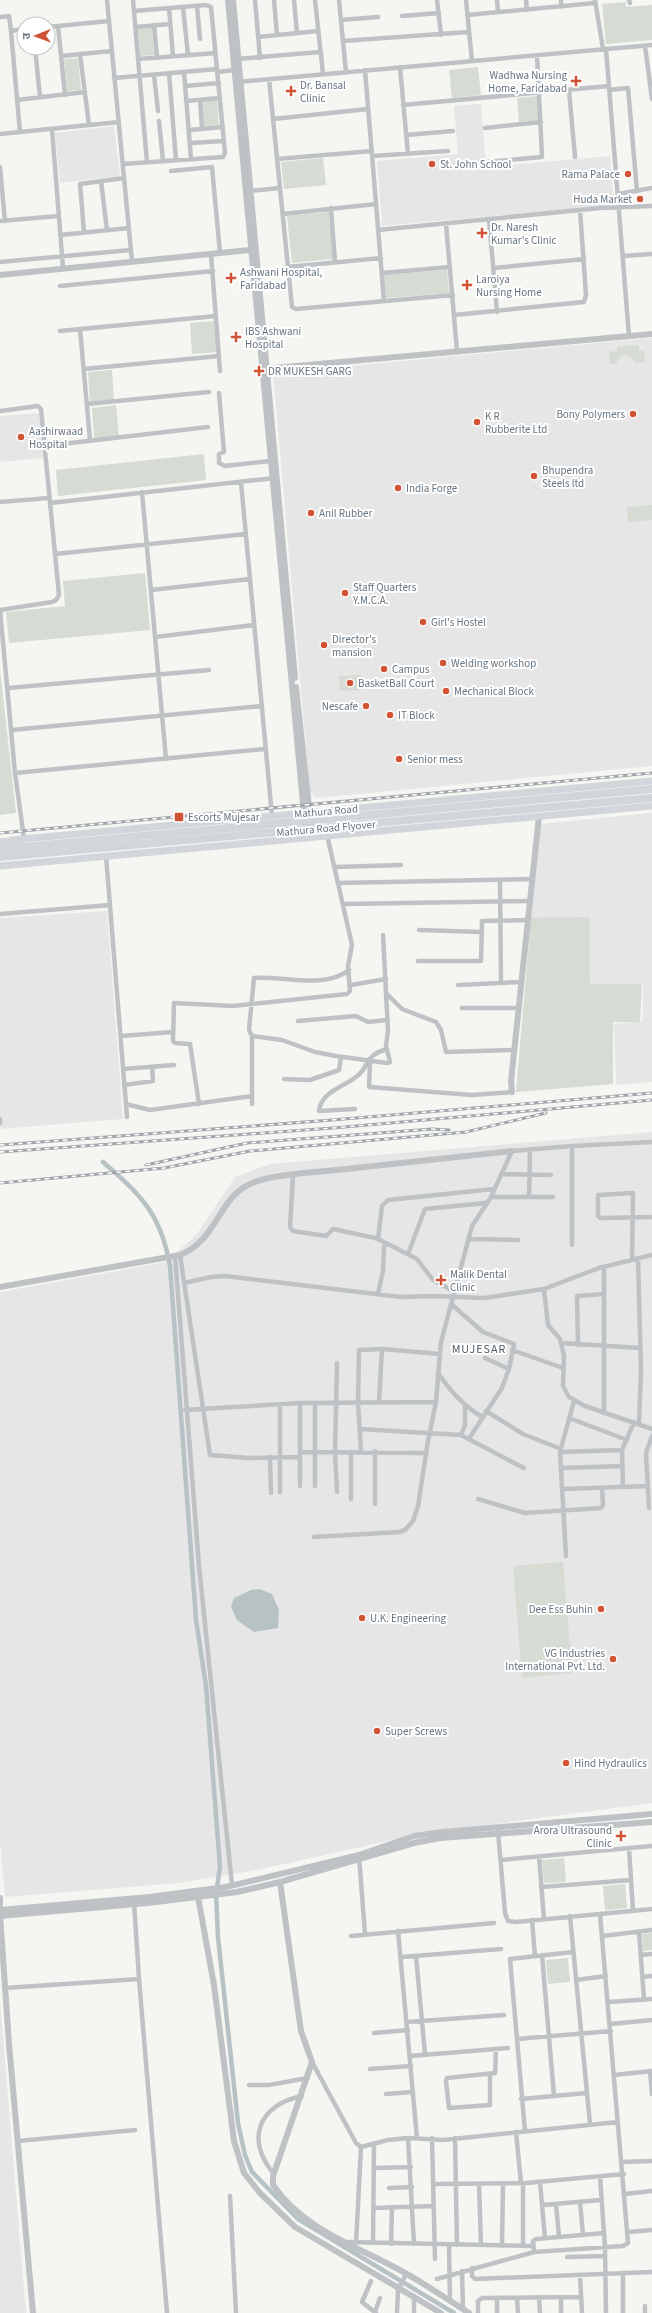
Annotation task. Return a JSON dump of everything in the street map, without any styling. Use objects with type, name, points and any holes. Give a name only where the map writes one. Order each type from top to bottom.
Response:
[{"type":"highway","name":"Mathura Road Flyover","points":[[53,844],[652,789]]},
{"type":"highway","name":"Mathura Road Flyover","points":[[0,857],[652,798]]},
{"type":"highway","points":[[0,842],[53,844]]},
{"type":"highway","points":[[0,849],[53,844]]},
{"type":"main road","name":"Mathura Road","points":[[0,842],[24,838],[652,781]]},
{"type":"main road","points":[[0,866],[309,836],[652,806]]},
{"type":"street","points":[[107,0],[132,261]]},
{"type":"street","points":[[133,0],[147,162]]},
{"type":"street","points":[[228,0],[234,70],[237,82]]},
{"type":"street","points":[[232,0],[237,59],[237,82],[247,191],[309,836]]},
{"type":"street","points":[[255,0],[260,58]]},
{"type":"street","points":[[274,0],[277,35]]},
{"type":"street","points":[[294,0],[297,33]]},
{"type":"street","points":[[315,0],[323,74]]},
{"type":"street","points":[[339,0],[346,72]]},
{"type":"street","points":[[437,0],[441,35]]},
{"type":"street","points":[[466,0],[472,61]]},
{"type":"street","points":[[497,0],[498,12]]},
{"type":"street","points":[[526,0],[527,10]]},
{"type":"street","points":[[561,0],[562,7]]},
{"type":"street","points":[[467,15],[562,7],[595,2],[604,49],[609,88],[629,336]]},
{"type":"street","points":[[122,164],[224,156],[223,127],[212,9],[209,3],[197,6],[134,11]]},
{"type":"street","points":[[197,6],[200,39]]},
{"type":"street","points":[[183,7],[188,55]]},
{"type":"street","points":[[169,8],[174,56]]},
{"type":"street","points":[[402,16],[439,13]]},
{"type":"street","points":[[0,17],[9,16],[20,132]]},
{"type":"street","points":[[341,20],[378,17]]},
{"type":"street","points":[[64,94],[58,26],[109,21]]},
{"type":"street","points":[[136,27],[170,24]]},
{"type":"street","points":[[154,25],[157,58]]},
{"type":"street","points":[[11,31],[16,30]]},
{"type":"street","points":[[258,37],[318,31]]},
{"type":"street","points":[[343,41],[468,32]]},
{"type":"street","points":[[237,82],[652,45]]},
{"type":"street","points":[[645,46],[652,100]]},
{"type":"street","points":[[61,56],[112,51]]},
{"type":"street","points":[[237,59],[321,52]]},
{"type":"street","points":[[138,59],[216,53]]},
{"type":"street","points":[[80,54],[89,126]]},
{"type":"street","points":[[488,162],[542,157],[537,55]]},
{"type":"street","points":[[37,56],[40,97]]},
{"type":"street","points":[[646,58],[652,57]]},
{"type":"street","points":[[400,67],[408,154]]},
{"type":"street","points":[[114,78],[184,72],[234,70]]},
{"type":"street","points":[[366,70],[384,301]]},
{"type":"street","points":[[184,72],[191,159]]},
{"type":"street","points":[[169,74],[176,160]]},
{"type":"street","points":[[154,75],[158,111]]},
{"type":"street","points":[[269,79],[291,305],[294,308],[452,295]]},
{"type":"street","points":[[185,86],[219,83]]},
{"type":"street","points":[[403,105],[569,90],[628,88],[637,191]]},
{"type":"street","points":[[569,90],[575,157]]},
{"type":"street","points":[[17,100],[85,92]]},
{"type":"street","points":[[186,101],[220,98]]},
{"type":"street","points":[[200,100],[202,128]]},
{"type":"street","points":[[273,119],[368,109]]},
{"type":"street","points":[[159,121],[163,161]]},
{"type":"street","points":[[0,134],[119,122]]},
{"type":"street","points":[[485,128],[541,122]]},
{"type":"street","points":[[188,130],[223,127]]},
{"type":"street","points":[[52,129],[63,268]]},
{"type":"street","points":[[406,135],[453,131]]},
{"type":"street","points":[[190,143],[224,141]]},
{"type":"street","points":[[277,159],[448,151]]},
{"type":"street","points":[[0,167],[3,221],[58,216]]},
{"type":"street","points":[[171,171],[212,167],[220,253]]},
{"type":"street","points":[[84,232],[79,186],[82,183],[124,178]]},
{"type":"street","points":[[101,181],[107,230]]},
{"type":"street","points":[[247,191],[280,188]]},
{"type":"street","points":[[618,194],[652,188]]},
{"type":"street","points":[[247,191],[250,250],[264,369],[270,461],[274,478]]},
{"type":"street","points":[[283,214],[376,204]]},
{"type":"street","points":[[378,230],[580,210],[652,206]]},
{"type":"street","points":[[331,208],[335,262]]},
{"type":"street","points":[[454,315],[497,312],[584,302],[586,299],[580,210]]},
{"type":"street","points":[[489,219],[497,312]]},
{"type":"street","points":[[446,224],[457,352]]},
{"type":"street","points":[[60,235],[129,228]]},
{"type":"street","points":[[0,262],[131,250]]},
{"type":"street","points":[[0,275],[250,250]]},
{"type":"street","points":[[211,254],[220,371]]},
{"type":"street","points":[[622,256],[652,254]]},
{"type":"street","points":[[288,267],[380,258]]},
{"type":"street","points":[[494,268],[584,259]]},
{"type":"street","points":[[382,273],[450,267]]},
{"type":"street","points":[[60,286],[212,271]]},
{"type":"street","points":[[60,331],[216,316]]},
{"type":"street","points":[[80,329],[90,440]]},
{"type":"street","points":[[264,369],[652,334]]},
{"type":"street","points":[[84,369],[219,356]]},
{"type":"street","points":[[87,404],[209,392]]},
{"type":"street","points":[[219,394],[224,452],[219,454],[219,464],[225,466],[270,461]]},
{"type":"street","points":[[0,410],[40,407],[59,595],[56,600],[0,610],[15,773],[24,838]]},
{"type":"street","points":[[45,446],[208,426]]},
{"type":"street","points":[[0,502],[50,500],[142,492],[274,478]]},
{"type":"street","points":[[241,482],[272,816]]},
{"type":"street","points":[[142,492],[166,759]]},
{"type":"street","points":[[55,554],[246,534]]},
{"type":"street","points":[[151,590],[250,579]]},
{"type":"street","points":[[155,637],[254,625]]},
{"type":"street","points":[[8,688],[209,670]]},
{"type":"street","points":[[12,730],[262,706]]},
{"type":"street","points":[[15,773],[265,749]]},
{"type":"street","points":[[368,1062],[369,1087],[472,1095],[512,1092],[514,1050],[539,816]]},
{"type":"street","points":[[199,1104],[190,1044],[174,1042],[174,1004],[233,1006],[250,1003],[278,1003],[347,994],[350,991],[351,986],[349,970],[352,945],[344,904],[327,835]]},
{"type":"street","points":[[106,856],[127,1117]]},
{"type":"street","points":[[335,867],[401,865]]},
{"type":"street","points":[[338,882],[440,879],[500,881],[533,879]]},
{"type":"street","points":[[500,881],[501,983]]},
{"type":"street","points":[[344,904],[530,901]]},
{"type":"street","points":[[0,914],[110,905]]},
{"type":"street","points":[[418,961],[482,960],[482,921],[528,920]]},
{"type":"street","points":[[419,930],[482,932]]},
{"type":"street","points":[[252,1036],[282,1040],[315,1052],[368,1062],[389,1063],[387,1049],[386,979],[383,935]]},
{"type":"street","points":[[252,1104],[252,1036],[249,1030],[250,1003],[254,978],[308,980],[338,976],[349,970]]},
{"type":"street","points":[[351,986],[386,979]]},
{"type":"street","points":[[458,985],[521,982]]},
{"type":"street","points":[[386,993],[402,1009],[436,1022],[441,1030],[446,1053],[514,1050]]},
{"type":"street","points":[[462,1008],[519,1008]]},
{"type":"street","points":[[298,1020],[356,1016],[368,1022],[387,1020]]},
{"type":"street","points":[[120,1036],[173,1032]]},
{"type":"street","points":[[355,1109],[319,1111],[320,1104],[325,1097],[356,1077],[374,1053],[387,1049]]},
{"type":"street","points":[[284,1079],[310,1080],[339,1070],[341,1057]]},
{"type":"street","points":[[123,1069],[174,1065]]},
{"type":"street","points":[[124,1085],[153,1082],[152,1066]]},
{"type":"street","points":[[126,1104],[150,1110],[252,1096]]},
{"type":"street","points":[[0,1287],[176,1256],[189,1252],[204,1239],[234,1195],[244,1186],[252,1182],[293,1175],[530,1149],[652,1142]]},
{"type":"street","points":[[572,1146],[572,1245]]},
{"type":"street","points":[[529,1197],[530,1149]]},
{"type":"street","points":[[314,1537],[393,1533],[405,1530],[416,1514],[436,1402],[440,1354],[453,1297],[453,1291],[473,1222],[490,1197],[512,1151]]},
{"type":"street","points":[[501,1174],[551,1174]]},
{"type":"street","points":[[293,1175],[290,1227],[293,1231],[327,1236],[333,1229],[378,1239],[419,1260],[433,1280],[453,1291]]},
{"type":"street","points":[[378,1239],[382,1206],[388,1200],[494,1189]]},
{"type":"street","points":[[632,1260],[633,1218],[633,1193],[598,1195],[599,1218],[633,1218],[652,1217]]},
{"type":"street","points":[[490,1197],[553,1197]]},
{"type":"street","points":[[408,1254],[425,1209],[486,1203]]},
{"type":"street","points":[[469,1239],[518,1240]]},
{"type":"street","points":[[378,1294],[383,1271],[384,1247],[386,1243]]},
{"type":"street","points":[[184,1283],[211,1277],[225,1276],[378,1294],[484,1298],[544,1290],[604,1267],[652,1255]]},
{"type":"street","points":[[176,1256],[184,1283],[188,1322],[205,1409],[212,1457],[280,1457],[315,1452],[361,1451],[426,1454]]},
{"type":"street","points":[[176,1256],[186,1410],[228,1888]]},
{"type":"street","points":[[623,1487],[622,1450],[636,1423],[640,1348],[638,1258]]},
{"type":"street","points":[[604,1267],[604,1412]]},
{"type":"street","points":[[544,1290],[548,1326],[559,1337],[562,1343],[564,1390],[574,1401],[652,1429]]},
{"type":"street","points":[[578,1345],[577,1296],[604,1294]]},
{"type":"street","points":[[451,1304],[483,1332],[513,1342],[509,1369],[502,1388],[470,1437]]},
{"type":"street","points":[[562,1343],[640,1348]]},
{"type":"street","points":[[361,1451],[358,1403],[358,1351],[382,1349],[440,1354]]},
{"type":"street","points":[[379,1402],[382,1349]]},
{"type":"street","points":[[512,1350],[563,1368]]},
{"type":"street","points":[[485,1358],[509,1369]]},
{"type":"street","points":[[337,1363],[335,1452],[337,1492]]},
{"type":"street","points":[[438,1374],[451,1392],[465,1406],[482,1417]]},
{"type":"street","points":[[566,1556],[560,1450],[574,1401]]},
{"type":"street","points":[[186,1410],[300,1403],[436,1402]]},
{"type":"street","points":[[300,1403],[300,1486]]},
{"type":"street","points":[[315,1403],[315,1486]]},
{"type":"street","points":[[280,1404],[280,1492]]},
{"type":"street","points":[[461,1434],[465,1425],[465,1406]]},
{"type":"street","points":[[486,1411],[523,1434],[560,1450],[622,1450]]},
{"type":"street","points":[[569,1418],[627,1440]]},
{"type":"street","points":[[360,1429],[430,1431],[461,1434],[470,1437],[524,1468]]},
{"type":"street","points":[[649,1508],[646,1450],[652,1436]]},
{"type":"street","points":[[375,1451],[375,1504]]},
{"type":"street","points":[[350,1452],[351,1499]]},
{"type":"street","points":[[270,1457],[271,1494]]},
{"type":"street","points":[[561,1468],[623,1466]]},
{"type":"street","points":[[563,1489],[648,1486]]},
{"type":"street","points":[[478,1499],[525,1514],[601,1508],[602,1488]]},
{"type":"street","points":[[34,2313],[18,2141],[0,1915],[208,1892],[359,1858],[414,1836],[498,1827],[652,1814]]},
{"type":"street","points":[[228,1888],[280,1882],[359,1858],[414,1843],[440,1838],[652,1822]]},
{"type":"street","points":[[498,1827],[506,1918],[511,1922],[652,1909]]},
{"type":"street","points":[[501,1860],[652,1846]]},
{"type":"street","points":[[629,1848],[633,1911]]},
{"type":"street","points":[[539,1856],[544,1919]]},
{"type":"street","points":[[359,1858],[365,1934]]},
{"type":"street","points":[[541,1887],[631,1880]]},
{"type":"street","points":[[280,1882],[300,2031],[312,2062],[356,2143],[361,2147],[374,2145],[388,2140],[408,2138],[432,2138],[443,2140],[618,2122]]},
{"type":"street","points":[[0,1910],[198,1897],[208,1892]]},
{"type":"street","points":[[198,1897],[214,1985],[234,2141],[244,2173],[260,2193],[295,2227],[402,2281],[450,2301],[469,2313]]},
{"type":"street","points":[[0,1898],[0,1906]]},
{"type":"street","points":[[134,1901],[139,1979],[167,2313]]},
{"type":"street","points":[[437,2279],[472,2268],[534,2252],[626,2245],[629,2240],[614,2075],[612,2031],[600,1914]]},
{"type":"street","points":[[570,1916],[590,2124]]},
{"type":"street","points":[[532,1920],[535,1956]]},
{"type":"street","points":[[351,1936],[494,1923]]},
{"type":"street","points":[[603,1936],[652,1930]]},
{"type":"street","points":[[398,1931],[402,1957],[417,2138]]},
{"type":"street","points":[[639,1932],[644,1999]]},
{"type":"street","points":[[402,1957],[501,1949]]},
{"type":"street","points":[[525,2131],[521,2099],[510,1959],[574,1952]]},
{"type":"street","points":[[641,1955],[652,1954]]},
{"type":"street","points":[[542,1955],[554,2096]]},
{"type":"street","points":[[416,1956],[425,2054]]},
{"type":"street","points":[[576,1980],[606,1976]]},
{"type":"street","points":[[643,1977],[652,1976]]},
{"type":"street","points":[[5,1988],[139,1979]]},
{"type":"street","points":[[609,2002],[652,1999]]},
{"type":"street","points":[[407,2022],[504,2015]]},
{"type":"street","points":[[611,2024],[652,2020]]},
{"type":"street","points":[[374,2033],[408,2030]]},
{"type":"street","points":[[517,2039],[612,2031]]},
{"type":"street","points":[[410,2056],[508,2048]]},
{"type":"street","points":[[490,2074],[490,2105],[449,2108],[446,2082],[447,2078],[490,2074],[496,2070],[496,2049]]},
{"type":"street","points":[[312,2062],[302,2096],[274,2174],[273,2185],[298,2212],[314,2225],[347,2242],[402,2281],[414,2296],[441,2313]]},
{"type":"street","points":[[370,2069],[411,2066]]},
{"type":"street","points":[[614,2075],[651,2071],[652,2094]]},
{"type":"street","points":[[249,2085],[269,2085],[308,2078]]},
{"type":"street","points":[[386,2094],[413,2092]]},
{"type":"street","points":[[521,2099],[587,2093]]},
{"type":"street","points":[[274,2174],[262,2156],[258,2135],[259,2125],[265,2115],[281,2102],[302,2096]]},
{"type":"street","points":[[18,2141],[135,2130]]},
{"type":"street","points":[[516,2132],[522,2183],[523,2246]]},
{"type":"street","points":[[408,2138],[414,2207],[414,2244]]},
{"type":"street","points":[[432,2138],[435,2259]]},
{"type":"street","points":[[455,2138],[457,2245]]},
{"type":"street","points":[[373,2243],[374,2145]]},
{"type":"street","points":[[356,2243],[361,2147]]},
{"type":"street","points":[[623,2162],[652,2161]]},
{"type":"street","points":[[374,2168],[411,2167]]},
{"type":"street","points":[[434,2184],[522,2183],[624,2174]]},
{"type":"street","points":[[600,2176],[605,2247],[606,2313]]},
{"type":"street","points":[[540,2182],[545,2238]]},
{"type":"street","points":[[502,2246],[503,2183]]},
{"type":"street","points":[[479,2184],[481,2245]]},
{"type":"street","points":[[389,2188],[412,2187]]},
{"type":"street","points":[[626,2194],[652,2191]]},
{"type":"street","points":[[230,2196],[236,2313]]},
{"type":"street","points":[[542,2205],[601,2200]]},
{"type":"street","points":[[580,2202],[583,2235]]},
{"type":"street","points":[[556,2204],[559,2237]]},
{"type":"street","points":[[373,2208],[433,2206]]},
{"type":"street","points":[[391,2244],[392,2207]]},
{"type":"street","points":[[628,2232],[652,2230]]},
{"type":"street","points":[[534,2252],[534,2240],[604,2233]]},
{"type":"street","points":[[347,2242],[533,2246]]},
{"type":"street","points":[[449,2245],[450,2301]]},
{"type":"street","points":[[567,2257],[605,2256]]},
{"type":"street","points":[[472,2268],[472,2276],[475,2278],[652,2272]]},
{"type":"street","points":[[462,2271],[463,2309]]},
{"type":"street","points":[[623,2273],[623,2313]]},
{"type":"street","points":[[580,2275],[582,2313]]},
{"type":"street","points":[[371,2281],[362,2302],[375,2313],[380,2298]]},
{"type":"street","points":[[397,2313],[402,2281]]},
{"type":"street","points":[[414,2296],[414,2313]]},
{"type":"street","points":[[539,2297],[540,2313]]},
{"type":"street","points":[[561,2297],[561,2313]]},
{"type":"street","points":[[478,2313],[480,2298],[581,2297]]},
{"type":"street","points":[[497,2298],[497,2313]]},
{"type":"street","points":[[517,2298],[518,2313]]},
{"type":"street","points":[[430,2306],[430,2313]]},
{"type":"street","points":[[645,2306],[646,2313]]},
{"type":"shaded area","points":[[626,2],[626,7],[652,5],[652,40],[606,44],[602,4]]},
{"type":"shaded area","points":[[152,27],[154,55],[140,56],[138,28]]},
{"type":"shaded area","points":[[78,58],[81,90],[67,91],[64,59]]},
{"type":"shaded area","points":[[478,67],[481,95],[452,98],[449,70]]},
{"type":"shaded area","points":[[538,96],[540,120],[519,122],[517,98]]},
{"type":"shaded area","points":[[217,100],[219,125],[204,126],[201,101]]},
{"type":"shaded area","name":"St. John School","points":[[481,104],[486,167],[610,156],[614,205],[382,226],[377,161],[458,154],[454,106]]},
{"type":"shaded area","points":[[114,126],[120,176],[60,183],[55,133]]},
{"type":"shaded area","points":[[323,158],[326,185],[284,189],[281,162]]},
{"type":"shaded area","points":[[329,212],[333,259],[292,263],[287,216]]},
{"type":"shaded area","points":[[447,270],[449,293],[386,298],[384,275]]},
{"type":"shaded area","points":[[214,321],[217,352],[192,354],[190,323]]},
{"type":"shaded area","points":[[652,338],[652,766],[317,798],[310,792],[273,373]]},
{"type":"shaded area","points":[[639,345],[639,351],[644,351],[645,362],[636,363],[628,356],[622,356],[616,364],[610,364],[609,351],[617,352],[617,347]]},
{"type":"shaded area","points":[[112,370],[114,400],[90,402],[88,372]]},
{"type":"shaded area","points":[[116,405],[119,436],[94,438],[92,408]]},
{"type":"shaded area","name":"Aashirwaad Hospital","points":[[39,413],[43,458],[0,462],[0,416]]},
{"type":"shaded area","points":[[204,454],[206,480],[58,496],[56,470]]},
{"type":"shaded area","points":[[652,505],[652,520],[628,522],[627,507]]},
{"type":"shaded area","points":[[145,573],[150,630],[9,643],[6,612],[65,606],[63,581]]},
{"type":"shaded area","points":[[0,669],[16,813],[0,815]]},
{"type":"shaded area","name":"BasketBall Court","points":[[361,675],[362,690],[340,691],[339,676]]},
{"type":"shaded area","points":[[652,813],[652,1082],[616,1085],[614,1024],[643,1021],[643,984],[590,984],[531,918],[540,824]]},
{"type":"shaded area","points":[[107,911],[123,1119],[0,1129],[0,918]]},
{"type":"shaded area","points":[[589,917],[590,984],[642,984],[640,1022],[613,1022],[613,1084],[516,1092],[531,918]]},
{"type":"shaded area","points":[[652,1132],[652,1803],[414,1835],[257,1870],[179,1883],[5,1897],[0,1841],[0,1292],[166,1262],[197,1234],[235,1177],[270,1164]]},
{"type":"shaded area","points":[[563,1562],[572,1673],[522,1678],[513,1566]]},
{"type":"shaded area","points":[[259,1589],[272,1594],[279,1610],[278,1628],[254,1632],[237,1620],[231,1607],[234,1598],[251,1590]]},
{"type":"shaded area","points":[[564,1858],[566,1882],[544,1883],[542,1860]]},
{"type":"shaded area","points":[[625,1884],[627,1908],[605,1910],[603,1886]]},
{"type":"shaded area","points":[[652,1933],[652,1950],[643,1951],[642,1934]]},
{"type":"shaded area","points":[[568,1958],[570,1982],[548,1984],[546,1960]]},
{"type":"shaded area","points":[[0,2001],[26,2313],[0,2313]]},
{"type":"waterway","points":[[103,1162],[139,1196],[155,1219],[161,1232],[170,1266],[196,1620],[206,1686],[220,1867],[216,1894],[218,1937],[238,2123],[245,2155],[252,2172],[298,2219],[454,2313]]},
{"type":"railway","points":[[0,833],[652,773]]},
{"type":"railway","points":[[0,1145],[332,1120],[652,1093]]},
{"type":"railway","points":[[0,1152],[333,1128],[652,1100]]},
{"type":"railway","points":[[0,1183],[164,1168],[250,1151],[466,1132],[546,1113]]},
{"type":"railway","points":[[146,1165],[247,1143],[432,1129],[449,1130]]},
{"type":"place","name":"Wadhwa Nursing Home, Faridabad","points":[[576,81]]},
{"type":"place","name":"Dr. Bansal Clinic","points":[[291,91]]},
{"type":"place","name":"St. John School","points":[[432,164]]},
{"type":"place","name":"Rama Palace","points":[[628,174]]},
{"type":"place","name":"Huda Market","points":[[640,199]]},
{"type":"place","name":"Dr. Naresh Kumar's Clinic","points":[[482,233]]},
{"type":"place","name":"Ashwani Hospital, Faridabad","points":[[231,278]]},
{"type":"place","name":"Laroiya Nursing Home","points":[[467,285]]},
{"type":"place","name":"IBS Ashwani Hospital","points":[[236,337]]},
{"type":"place","name":"DR MUKESH GARG","points":[[259,371]]},
{"type":"place","name":"Bony Polymers","points":[[633,414]]},
{"type":"place","name":"K R Rubberite Ltd","points":[[477,422]]},
{"type":"place","name":"Aashirwaad Hospital","points":[[21,437]]},
{"type":"place","name":"Bhupendra Steels ltd","points":[[534,476]]},
{"type":"place","name":"India Forge","points":[[398,488]]},
{"type":"place","name":"Anil Rubber","points":[[311,513]]},
{"type":"place","name":"Staff Quarters Y.M.C.A.","points":[[345,593]]},
{"type":"place","name":"Girl's Hostel","points":[[423,622]]},
{"type":"place","name":"Director's mansion","points":[[324,645]]},
{"type":"place","name":"Welding workshop","points":[[443,663]]},
{"type":"place","name":"Campus","points":[[384,669]]},
{"type":"place","name":"BasketBall Court","points":[[350,683]]},
{"type":"place","name":"Mechanical Block","points":[[446,691]]},
{"type":"place","name":"Nescafe","points":[[366,706]]},
{"type":"place","name":"IT Block","points":[[390,715]]},
{"type":"place","name":"Senior mess","points":[[399,759]]},
{"type":"place","name":"Escorts Mujesar","points":[[179,817]]},
{"type":"place","name":"Malik Dental Clinic","points":[[441,1280]]},
{"type":"place","name":"Dee Ess Buhin","points":[[601,1609]]},
{"type":"place","name":"U.K. Engineering","points":[[362,1618]]},
{"type":"place","name":"VG Industries International Pvt. Ltd.","points":[[613,1659]]},
{"type":"place","name":"Super Screws","points":[[377,1731]]},
{"type":"place","name":"Hind Hydraulics","points":[[566,1763]]},
{"type":"place","name":"Arora Ultrasound Clinic","points":[[621,1836]]},
{"type":"district","name":"MUJESAR","points":[[479,1349]]}]
